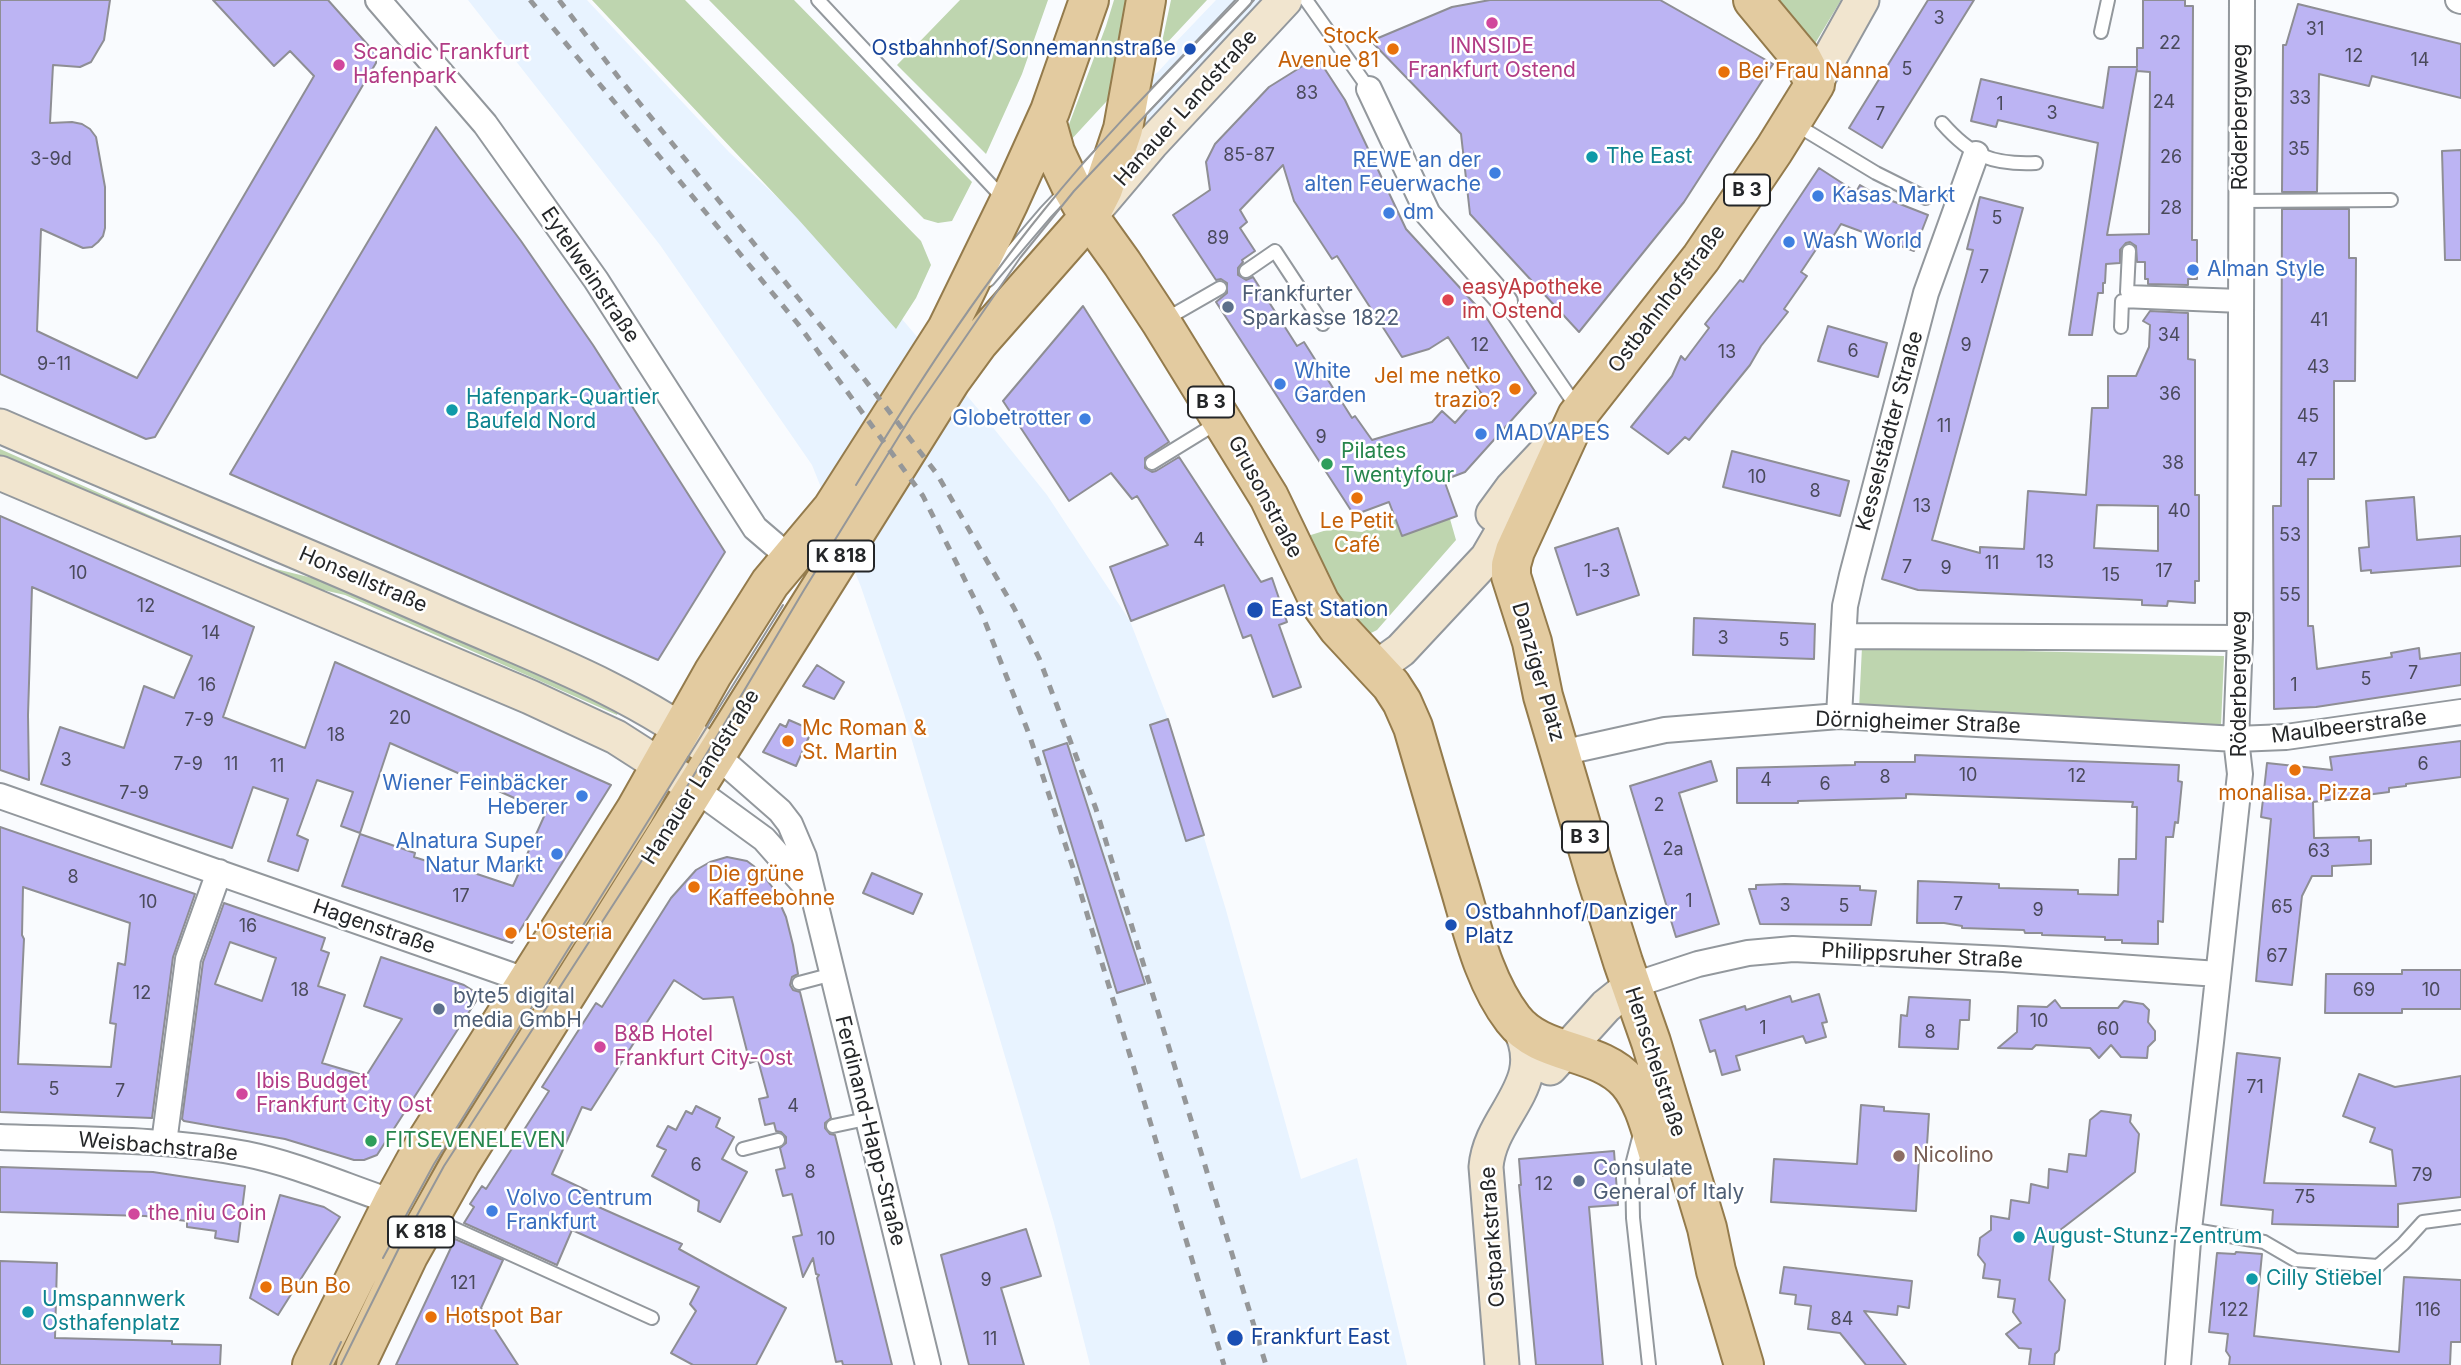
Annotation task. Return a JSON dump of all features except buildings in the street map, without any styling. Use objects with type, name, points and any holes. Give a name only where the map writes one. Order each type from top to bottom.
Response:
[{"type":"main road","name":"Hanauer Landstraße","points":[[312,1365],[426,1142],[635,811],[755,606],[790,558],[832,509],[947,329],[1046,120],[1089,0]]},
{"type":"main road","name":"Hanauer Landstraße","points":[[356,1365],[408,1256],[475,1139],[957,370],[994,324],[1080,201],[1110,174],[1123,129],[1146,0]]},
{"type":"main road","points":[[1753,0],[1794,48],[1815,84]]},
{"type":"main road","name":"Ostbahnhofstraße","points":[[1573,422],[1675,294],[1815,84]]},
{"type":"main road","name":"B 3","points":[[1046,120],[1055,152],[1080,201]]},
{"type":"main road","name":"Grusonstraße","points":[[1080,201],[1223,419],[1275,506],[1320,603],[1338,628],[1376,668]]},
{"type":"main road","name":"Danziger Platz","points":[[1573,422],[1511,565],[1511,576],[1532,642],[1543,696],[1627,974]]},
{"type":"main road","name":"B 3","points":[[1376,668],[1406,709],[1485,964],[1497,994],[1518,1025],[1541,1041],[1567,1051]]},
{"type":"main road","name":"Henschelstraße","points":[[1627,974],[1651,1042],[1707,1228],[1716,1271],[1744,1365]]},
{"type":"main road","name":"Henschelstraße","points":[[1567,1051],[1593,1060],[1620,1075],[1638,1097],[1647,1118],[1724,1365]]},
{"type":"street","name":"Eytelweinstraße","points":[[378,0],[485,124],[596,280],[755,528],[790,558]]},
{"type":"street","name":"Hanauer Landstraße","points":[[1080,201],[1151,144],[1285,0]]},
{"type":"street","name":"Ostbahnhofstraße","points":[[1815,84],[1862,0]]},
{"type":"street","name":"Röderbergweg","points":[[2178,1365],[2189,1228],[2239,774],[2236,739],[2240,638],[2242,0]]},
{"type":"street","points":[[1369,89],[1428,214],[1505,302]]},
{"type":"street","name":"Kesselstädter Straße","points":[[1839,716],[1845,606],[1926,293],[1976,154]]},
{"type":"street","name":"B 3","points":[[1376,668],[1388,642],[1403,621],[1459,560],[1505,497],[1573,422]]},
{"type":"street","name":"Honsellstraße","points":[[0,426],[599,682],[681,729],[715,754]]},
{"type":"street","name":"Honsellstraße","points":[[0,473],[530,696],[616,737],[662,764],[694,788]]},
{"type":"street","points":[[1844,636],[2240,638]]},
{"type":"street","name":"Maulbeerstraße","points":[[2236,739],[2286,737],[2461,712]]},
{"type":"street","name":"Dörnigheimer Straße","points":[[1561,753],[1665,730],[1839,716],[2236,739]]},
{"type":"street","name":"Ferdinand-Happ-Straße","points":[[715,754],[780,811],[790,824],[804,857],[928,1365]]},
{"type":"street","name":"Ferdinand-Happ-Straße","points":[[694,788],[764,839],[814,896]]},
{"type":"street","name":"Hagenstraße","points":[[0,796],[528,981]]},
{"type":"street","points":[[164,1143],[188,958],[219,872]]},
{"type":"street","name":"Philippsruher Straße","points":[[1627,974],[1698,964],[1748,953],[1793,950],[2003,959],[2218,974]]},
{"type":"street","points":[[1567,1051],[1606,1006],[1627,974]]},
{"type":"street","name":"Ostparkstraße","points":[[1502,1365],[1486,1167],[1491,1145],[1522,1087],[1528,1064],[1527,1044],[1518,1025]]},
{"type":"street","name":"Ostparkstraße","points":[[1508,1114],[1567,1051]]},
{"type":"street","name":"Weisbachstraße","points":[[0,1137],[164,1143],[219,1149],[263,1158],[393,1202]]},
{"type":"lane","points":[[818,0],[979,169],[1015,190]]},
{"type":"lane","name":"Hanauer Landstraße","points":[[1123,129],[1245,0]]},
{"type":"lane","points":[[1306,0],[1369,89]]},
{"type":"lane","points":[[2101,32],[2108,0]]},
{"type":"lane","points":[[1792,121],[1875,173],[1926,198]]},
{"type":"lane","points":[[1942,123],[1956,139],[1976,154],[2009,163],[2036,163]]},
{"type":"lane","name":"Hanauer Landstraße","points":[[947,329],[1080,201]]},
{"type":"lane","points":[[2241,201],[2391,201]]},
{"type":"lane","points":[[1246,271],[1275,251],[1323,324]]},
{"type":"lane","points":[[2129,251],[2127,292],[2241,301]]},
{"type":"lane","points":[[1161,323],[1220,288]]},
{"type":"lane","points":[[2121,327],[2122,301],[2241,301]]},
{"type":"lane","points":[[1505,302],[1573,422]]},
{"type":"lane","points":[[1152,463],[1223,419]]},
{"type":"lane","points":[[799,983],[832,974]]},
{"type":"lane","points":[[1647,1118],[1637,1140],[1632,1165],[1633,1218],[1648,1365]]},
{"type":"lane","points":[[833,1126],[866,1119]]},
{"type":"lane","points":[[743,1149],[778,1140]]},
{"type":"lane","points":[[429,1217],[652,1318]]},
{"type":"lane","points":[[2189,1228],[2264,1241],[2295,1260],[2378,1266],[2423,1222],[2461,1217]]},
{"type":"shaded area","points":[[468,0],[587,0],[729,152],[861,276],[902,319],[1047,495],[1130,621],[1168,719],[1226,910],[1301,1179],[1357,1158],[1407,1365],[1090,1365],[1054,1223],[903,710],[861,587],[812,465],[660,245]]},
{"type":"shaded area","points":[[1216,0],[1275,0],[1149,132],[1130,136],[1149,78],[1178,50],[1174,44]]},
{"type":"green space","points":[[592,0],[685,0],[921,241],[931,265],[916,298],[896,329],[798,219]]},
{"type":"green space","points":[[709,0],[794,0],[972,182],[952,221],[938,223],[924,219]]},
{"type":"green space","points":[[960,0],[1048,0],[1022,74],[986,154],[897,65]]},
{"type":"green space","points":[[1114,0],[1127,0],[1118,89],[1069,142],[1068,127]]},
{"type":"green space","points":[[1171,0],[1207,0],[1165,45],[1162,42]]},
{"type":"green space","points":[[1771,0],[1841,0],[1813,47]]},
{"type":"green space","points":[[0,449],[246,558],[276,569],[341,585],[620,709],[617,715],[345,595],[297,584],[0,457]]},
{"type":"green space","points":[[1394,517],[1402,536],[1450,519],[1456,540],[1377,630],[1367,635],[1361,632],[1298,539],[1330,529],[1362,532]]},
{"type":"green space","points":[[1862,647],[2224,656],[2221,725],[1859,709]]},
{"type":"tram line","points":[[856,485],[946,344],[1018,243],[1114,129],[1238,0]]},
{"type":"tram line","points":[[341,1365],[398,1250],[444,1166],[657,837],[912,415],[1020,258],[1074,191],[1254,0]]},
{"type":"tram line","points":[[383,1258],[434,1164],[783,605]]},
{"type":"tram line","points":[[330,1365],[341,1342]]},
{"type":"railway","points":[[530,0],[798,324],[923,496],[982,614],[1029,734],[1074,871],[1224,1365]]},
{"type":"railway","points":[[559,0],[619,78],[865,380],[937,474],[1014,608],[1039,658],[1096,809],[1266,1365]]},
{"type":"place","name":"INNSIDE Frankfurt Ostend","points":[[1492,23]]},
{"type":"place","name":"Ostbahnhof/Sonnemannstraße","points":[[1190,49]]},
{"type":"place","name":"Stock Avenue 81","points":[[1393,49]]},
{"type":"place","name":"Scandic Frankfurt Hafenpark","points":[[339,65]]},
{"type":"place","name":"Bei Frau Nanna","points":[[1724,72]]},
{"type":"place","name":"The East","points":[[1592,157]]},
{"type":"place","name":"REWE an der alten Feuerwache","points":[[1495,173]]},
{"type":"place","name":"Kasas Markt","points":[[1818,196]]},
{"type":"place","name":"dm","points":[[1389,213]]},
{"type":"place","name":"Wash World","points":[[1789,242]]},
{"type":"place","name":"Alman Style","points":[[2193,270]]},
{"type":"place","name":"easyApotheke im Ostend","points":[[1448,300]]},
{"type":"place","name":"Frankfurter Sparkasse 1822","points":[[1228,307]]},
{"type":"place","name":"White Garden","points":[[1280,384]]},
{"type":"place","name":"Jel me netko trazio?","points":[[1515,389]]},
{"type":"place","name":"Hafenpark-Quartier Baufeld Nord","points":[[452,410]]},
{"type":"place","name":"Globetrotter","points":[[1085,419]]},
{"type":"place","name":"MADVAPES","points":[[1481,434]]},
{"type":"place","name":"Pilates Twentyfour","points":[[1327,464]]},
{"type":"place","name":"Le Petit Café","points":[[1357,498]]},
{"type":"place","name":"East Station","points":[[1255,610]]},
{"type":"place","name":"Mc Roman & St. Martin","points":[[788,741]]},
{"type":"place","name":"monalisa. Pizza","points":[[2295,770]]},
{"type":"place","name":"Wiener Feinbäcker Heberer","points":[[582,796]]},
{"type":"place","name":"Alnatura Super Natur Markt","points":[[557,854]]},
{"type":"place","name":"Die grüne Kaffeebohne","points":[[694,887]]},
{"type":"place","name":"Ostbahnhof/Danziger Platz","points":[[1451,925]]},
{"type":"place","name":"L'Osteria","points":[[511,933]]},
{"type":"place","name":"byte5 digital media GmbH","points":[[439,1009]]},
{"type":"place","name":"B&B Hotel Frankfurt City-Ost","points":[[600,1047]]},
{"type":"place","name":"Ibis Budget Frankfurt City Ost","points":[[242,1094]]},
{"type":"place","name":"FITSEVENELEVEN","points":[[371,1141]]},
{"type":"place","name":"Nicolino","points":[[1899,1156]]},
{"type":"place","name":"Consulate General of Italy","points":[[1579,1181]]},
{"type":"place","name":"Volvo Centrum Frankfurt","points":[[492,1211]]},
{"type":"place","name":"the niu Coin","points":[[134,1214]]},
{"type":"place","name":"August-Stunz-Zentrum","points":[[2019,1237]]},
{"type":"place","name":"Cilly Stiebel","points":[[2252,1279]]},
{"type":"place","name":"Bun Bo","points":[[266,1287]]},
{"type":"place","name":"Umspannwerk Osthafenplatz","points":[[28,1312]]},
{"type":"place","name":"Hotspot Bar","points":[[431,1317]]},
{"type":"place","name":"Frankfurt East","points":[[1235,1338]]}]
